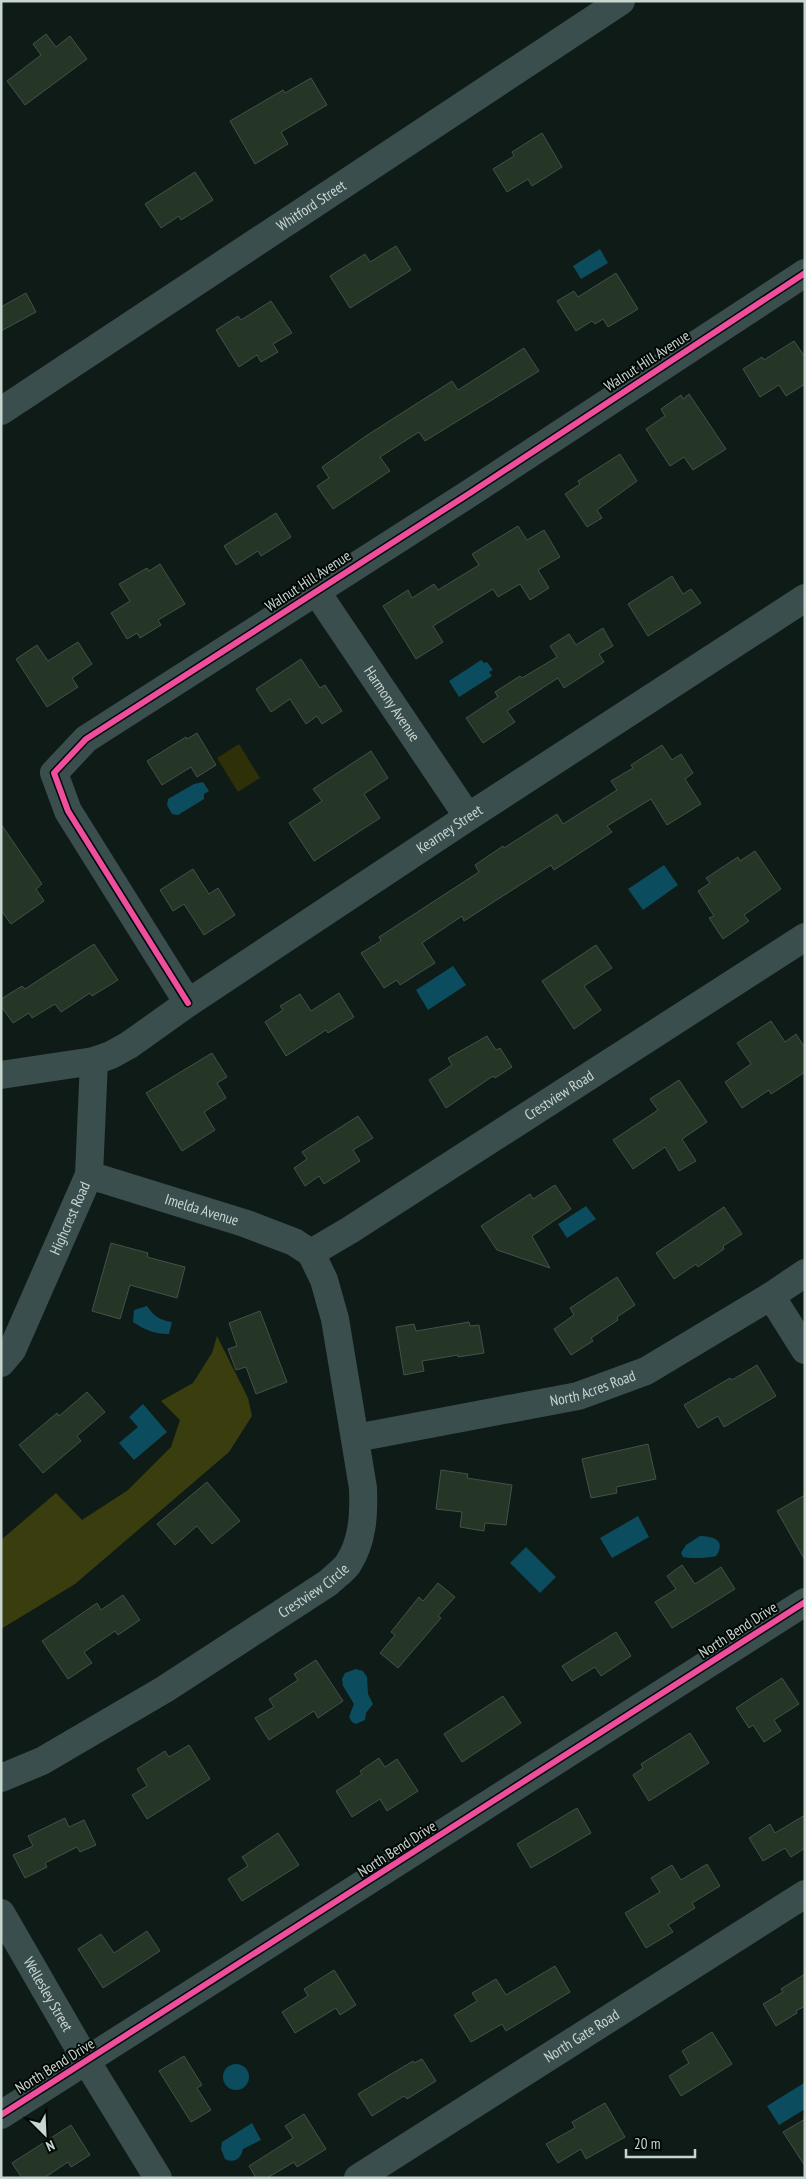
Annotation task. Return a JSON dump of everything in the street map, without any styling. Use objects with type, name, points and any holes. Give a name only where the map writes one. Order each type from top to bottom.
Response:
[{"type":"street","name":"Whitford Street","points":[[1,411],[621,1]]},
{"type":"street","name":"Walnut Hill Avenue","points":[[188,1003],[68,811],[54,773],[86,738],[470,493],[805,273]]},
{"type":"street","name":"Harmony Avenue","points":[[316,590],[468,817]]},
{"type":"street","name":"Kearney Street","points":[[1,1075],[94,1061],[111,1055],[129,1045],[188,1003],[468,817],[805,598]]},
{"type":"street","name":"Crestview Road","points":[[311,1253],[350,1230],[804,939]]},
{"type":"street","name":"Highcrest Road","points":[[1,1363],[12,1350],[89,1175],[94,1061]]},
{"type":"street","name":"Imelda Avenue","points":[[89,1175],[244,1223],[294,1242],[311,1253]]},
{"type":"street","name":"Crestview Circle","points":[[1,1778],[42,1761],[165,1689],[328,1583],[348,1564],[359,1540],[364,1514],[363,1488],[335,1319],[324,1280],[311,1253]]},
{"type":"street","name":"North Acres Road","points":[[356,1438],[578,1396],[646,1371],[771,1296],[805,1273]]},
{"type":"street","points":[[771,1296],[805,1350]]},
{"type":"street","name":"North Bend Drive","points":[[1,2115],[87,2062],[805,1602]]},
{"type":"street","name":"North Gate Road","points":[[358,2178],[805,1894]]},
{"type":"street","name":"Wellesley Street","points":[[1,1913],[87,2062],[158,2178]]},
{"type":"green space","points":[[239,744],[260,778],[238,792],[217,758]]},
{"type":"green space","points":[[217,1336],[248,1398],[252,1416],[229,1452],[75,1584],[1,1629],[1,1540],[56,1493],[82,1520],[128,1490],[171,1447],[180,1420],[161,1401],[193,1383],[212,1353]]},
{"type":"water","points":[[600,249],[608,263],[581,279],[573,266]]},
{"type":"water","points":[[481,660],[484,663],[487,662],[493,670],[489,672],[492,676],[459,697],[449,681]]},
{"type":"water","points":[[203,782],[209,791],[204,794],[204,799],[178,815],[172,814],[167,805],[168,799],[194,784]]},
{"type":"water","points":[[664,865],[678,885],[643,910],[628,889]]},
{"type":"water","points":[[453,966],[466,985],[428,1010],[416,990]]},
{"type":"water","points":[[586,1206],[596,1219],[567,1238],[558,1224]]},
{"type":"water","points":[[147,1306],[157,1317],[172,1322],[169,1334],[150,1331],[133,1322],[134,1310]]},
{"type":"water","points":[[143,1404],[167,1432],[134,1460],[119,1443],[138,1427],[129,1417]]},
{"type":"water","points":[[638,1516],[649,1537],[612,1558],[600,1538]]},
{"type":"water","points":[[700,1536],[717,1540],[720,1546],[716,1556],[683,1557],[681,1553],[686,1545]]},
{"type":"water","points":[[526,1547],[556,1577],[540,1593],[510,1563]]},
{"type":"water","points":[[356,1669],[363,1671],[367,1677],[368,1694],[373,1704],[366,1713],[365,1720],[356,1724],[349,1717],[354,1704],[343,1686],[342,1679],[345,1673]]},
{"type":"water","points":[[236,2064],[245,2068],[249,2077],[245,2086],[236,2090],[227,2086],[223,2077],[227,2068]]},
{"type":"water","points":[[804,2083],[805,2109],[779,2125],[767,2106]]},
{"type":"water","points":[[252,2123],[261,2140],[243,2149],[237,2159],[232,2161],[225,2159],[221,2149],[222,2142]]},
{"type":"building","points":[[46,34],[56,47],[70,36],[87,59],[25,105],[7,81],[41,55],[33,44]]},
{"type":"building","points":[[311,78],[327,105],[281,132],[288,144],[255,164],[230,121],[283,90],[285,93]]},
{"type":"building","points":[[542,133],[562,167],[532,186],[528,179],[507,192],[493,169],[514,156],[512,152]]},
{"type":"building","points":[[195,172],[213,200],[181,220],[179,216],[161,228],[145,204]]},
{"type":"building","points":[[396,246],[411,270],[350,308],[330,276],[365,254],[370,262]]},
{"type":"building","points":[[616,273],[638,309],[608,327],[603,319],[595,324],[592,321],[576,331],[557,301],[574,291],[578,297]]},
{"type":"building","points":[[26,293],[36,312],[1,331],[1,307]]},
{"type":"building","points":[[271,301],[292,333],[273,344],[278,352],[261,362],[257,355],[239,367],[216,330],[238,316],[241,320]]},
{"type":"building","points":[[794,341],[805,357],[805,384],[786,396],[779,385],[760,397],[743,369],[762,357],[764,360]]},
{"type":"building","points":[[524,348],[539,371],[425,441],[419,432],[380,457],[390,471],[333,509],[317,486],[329,478],[322,467],[366,436],[452,381],[458,390]]},
{"type":"building","points":[[689,394],[726,449],[693,470],[684,457],[670,466],[646,429],[665,416],[661,409],[681,395],[683,399]]},
{"type":"building","points":[[620,454],[637,481],[597,510],[602,518],[587,527],[565,494],[580,484],[578,481]]},
{"type":"building","points":[[276,513],[291,537],[261,556],[258,551],[236,565],[224,546]]},
{"type":"building","points":[[518,526],[527,540],[544,530],[560,557],[538,570],[549,588],[530,600],[520,584],[498,597],[493,589],[433,626],[443,642],[416,659],[383,606],[408,590],[412,598],[434,584],[438,590],[479,565],[472,554]]},
{"type":"building","points":[[160,564],[185,604],[158,620],[161,625],[140,638],[137,633],[127,639],[111,613],[130,601],[119,584],[147,568],[149,571]]},
{"type":"building","points":[[672,576],[683,594],[691,589],[701,603],[648,636],[628,604]]},
{"type":"building","points":[[603,628],[613,646],[599,654],[604,662],[564,688],[558,678],[507,711],[515,722],[483,743],[466,718],[498,697],[495,692],[520,676],[522,678],[557,657],[550,646],[569,634],[576,645]]},
{"type":"building","points":[[78,642],[92,664],[72,678],[78,687],[47,707],[16,659],[37,645],[48,661]]},
{"type":"building","points":[[301,659],[320,688],[325,685],[342,711],[322,724],[317,716],[306,724],[290,699],[271,712],[256,689]]},
{"type":"building","points":[[197,733],[216,765],[197,777],[191,767],[162,785],[147,761],[186,737],[187,739]]},
{"type":"building","points":[[662,745],[672,760],[681,754],[693,773],[685,779],[701,804],[667,825],[651,799],[607,826],[612,832],[554,870],[551,865],[464,921],[462,916],[422,943],[435,963],[400,985],[397,980],[384,988],[361,953],[381,941],[379,937],[479,872],[475,865],[503,846],[504,848],[557,814],[563,824],[617,790],[611,781],[633,768],[631,765]]},
{"type":"building","points":[[371,751],[388,778],[364,794],[380,818],[314,861],[289,823],[322,801],[313,789]]},
{"type":"building","points":[[1,824],[42,884],[36,889],[44,901],[11,924],[1,910]]},
{"type":"building","points":[[755,851],[781,889],[744,915],[749,921],[723,939],[709,918],[714,916],[698,891],[710,883],[706,878],[738,857],[740,861]]},
{"type":"building","points":[[193,869],[209,894],[218,888],[235,915],[204,935],[184,904],[173,911],[160,890]]},
{"type":"building","points":[[94,944],[118,980],[92,996],[90,993],[61,1012],[55,1004],[32,1018],[29,1013],[13,1023],[1,1006],[1,999],[22,986],[25,989]]},
{"type":"building","points":[[596,945],[612,968],[584,986],[601,1010],[574,1029],[542,981]]},
{"type":"building","points":[[339,993],[354,1017],[328,1033],[326,1030],[286,1056],[265,1022],[283,1010],[280,1006],[300,994],[311,1011]]},
{"type":"building","points":[[771,1021],[785,1042],[796,1034],[805,1048],[805,1072],[771,1094],[769,1090],[742,1108],[725,1082],[751,1064],[737,1043]]},
{"type":"building","points":[[487,1036],[496,1050],[500,1048],[512,1067],[495,1078],[493,1076],[446,1108],[429,1080],[452,1065],[448,1058]]},
{"type":"building","points":[[212,1053],[227,1077],[217,1083],[226,1098],[204,1112],[215,1130],[182,1151],[146,1093]]},
{"type":"building","points":[[679,1080],[707,1122],[682,1139],[696,1161],[679,1171],[665,1147],[633,1169],[613,1140],[658,1110],[650,1099]]},
{"type":"building","points":[[358,1116],[373,1138],[353,1150],[360,1161],[324,1184],[319,1176],[305,1186],[294,1168],[307,1159],[302,1152]]},
{"type":"building","points":[[555,1185],[571,1209],[532,1236],[550,1268],[497,1250],[481,1226],[530,1194],[533,1199]]},
{"type":"building","points":[[724,1207],[742,1234],[723,1246],[724,1249],[698,1267],[696,1264],[674,1279],[656,1253]]},
{"type":"building","points":[[111,1243],[148,1253],[147,1257],[185,1267],[177,1298],[130,1285],[120,1319],[92,1311]]},
{"type":"building","points":[[617,1277],[635,1305],[617,1317],[618,1320],[591,1338],[593,1341],[571,1355],[554,1329],[574,1315],[570,1308]]},
{"type":"building","points":[[260,1311],[287,1382],[256,1394],[246,1367],[236,1370],[228,1349],[237,1346],[229,1323]]},
{"type":"building","points":[[469,1322],[470,1326],[479,1325],[484,1353],[422,1361],[424,1371],[404,1375],[396,1327],[414,1324],[416,1331]]},
{"type":"building","points":[[757,1365],[776,1396],[724,1427],[718,1416],[698,1428],[684,1405],[730,1378],[732,1380]]},
{"type":"building","points":[[87,1392],[105,1412],[77,1436],[81,1441],[43,1473],[19,1445],[57,1413],[59,1416]]},
{"type":"building","points":[[648,1444],[656,1479],[616,1487],[617,1493],[591,1498],[582,1459]]},
{"type":"building","points":[[441,1470],[468,1474],[467,1478],[512,1485],[506,1525],[485,1523],[484,1531],[460,1527],[462,1512],[436,1509]]},
{"type":"building","points":[[207,1482],[240,1521],[212,1544],[197,1526],[175,1545],[157,1524]]},
{"type":"building","points":[[805,1495],[805,1560],[777,1511]]},
{"type":"building","points":[[682,1565],[695,1584],[721,1567],[735,1589],[672,1628],[655,1602],[676,1589],[667,1576]]},
{"type":"building","points":[[438,1583],[455,1597],[438,1616],[441,1618],[398,1668],[380,1653],[395,1635],[391,1632],[419,1597],[423,1601]]},
{"type":"building","points":[[123,1595],[140,1620],[118,1635],[115,1631],[84,1652],[92,1663],[68,1679],[42,1641],[97,1603],[101,1610]]},
{"type":"building","points":[[616,1632],[631,1656],[601,1676],[595,1667],[572,1681],[562,1666]]},
{"type":"building","points":[[316,1660],[343,1701],[318,1718],[314,1711],[269,1740],[255,1718],[274,1707],[269,1699],[298,1680],[294,1674]]},
{"type":"building","points":[[782,1678],[799,1704],[774,1720],[781,1731],[764,1742],[753,1725],[749,1728],[736,1708]]},
{"type":"building","points":[[503,1696],[521,1723],[462,1762],[444,1734]]},
{"type":"building","points":[[690,1733],[709,1763],[649,1801],[633,1775],[643,1768],[641,1764]]},
{"type":"building","points":[[189,1745],[210,1779],[147,1819],[132,1795],[147,1786],[137,1769],[165,1751],[169,1757]]},
{"type":"building","points":[[379,1758],[385,1767],[397,1759],[418,1791],[387,1811],[380,1799],[352,1817],[336,1791],[362,1774],[360,1771]]},
{"type":"building","points":[[577,1808],[591,1833],[531,1868],[517,1844]]},
{"type":"building","points":[[805,1815],[805,1848],[791,1857],[785,1848],[763,1861],[749,1838],[770,1824],[775,1833]]},
{"type":"building","points":[[65,1818],[69,1827],[84,1820],[96,1845],[80,1852],[77,1847],[45,1863],[47,1867],[25,1878],[13,1855],[33,1846],[28,1836]]},
{"type":"building","points":[[278,1833],[299,1865],[242,1901],[228,1879],[248,1866],[242,1857]]},
{"type":"building","points":[[707,1864],[720,1886],[692,1903],[695,1908],[668,1925],[673,1932],[646,1948],[625,1913],[660,1892],[651,1878],[672,1865],[681,1880]]},
{"type":"building","points":[[147,1931],[160,1951],[103,1988],[78,1949],[101,1934],[114,1953]]},
{"type":"building","points":[[555,1966],[570,1992],[506,2031],[502,2024],[471,2042],[454,2015],[477,2001],[472,1993],[496,1979],[506,1995]]},
{"type":"building","points":[[334,1970],[356,2005],[340,2015],[336,2008],[295,2033],[282,2012],[308,1996],[304,1989]]},
{"type":"building","points":[[805,1974],[805,2006],[776,2026],[763,2004],[783,1992],[781,1989]]},
{"type":"building","points":[[712,2032],[732,2064],[681,2096],[669,2076],[689,2063],[682,2051]]},
{"type":"building","points":[[184,2056],[202,2085],[197,2088],[211,2110],[191,2122],[159,2071]]},
{"type":"building","points":[[422,2059],[436,2081],[407,2099],[404,2096],[372,2116],[358,2094],[413,2061],[414,2063]]},
{"type":"building","points":[[605,2103],[625,2137],[586,2159],[581,2149],[558,2163],[546,2144],[575,2128],[572,2122]]},
{"type":"building","points":[[304,2114],[326,2149],[297,2167],[294,2162],[267,2178],[256,2178],[249,2166],[293,2138],[285,2126]]},
{"type":"building","points":[[805,2119],[805,2166],[783,2132]]},
{"type":"building","points":[[71,2125],[90,2155],[71,2167],[68,2162],[44,2178],[22,2178],[12,2163]]},
{"type":"cycle path","points":[[188,1003],[68,811],[54,773],[86,739],[470,493],[805,273]]},
{"type":"cycle path","points":[[1,2115],[805,1602]]}]
